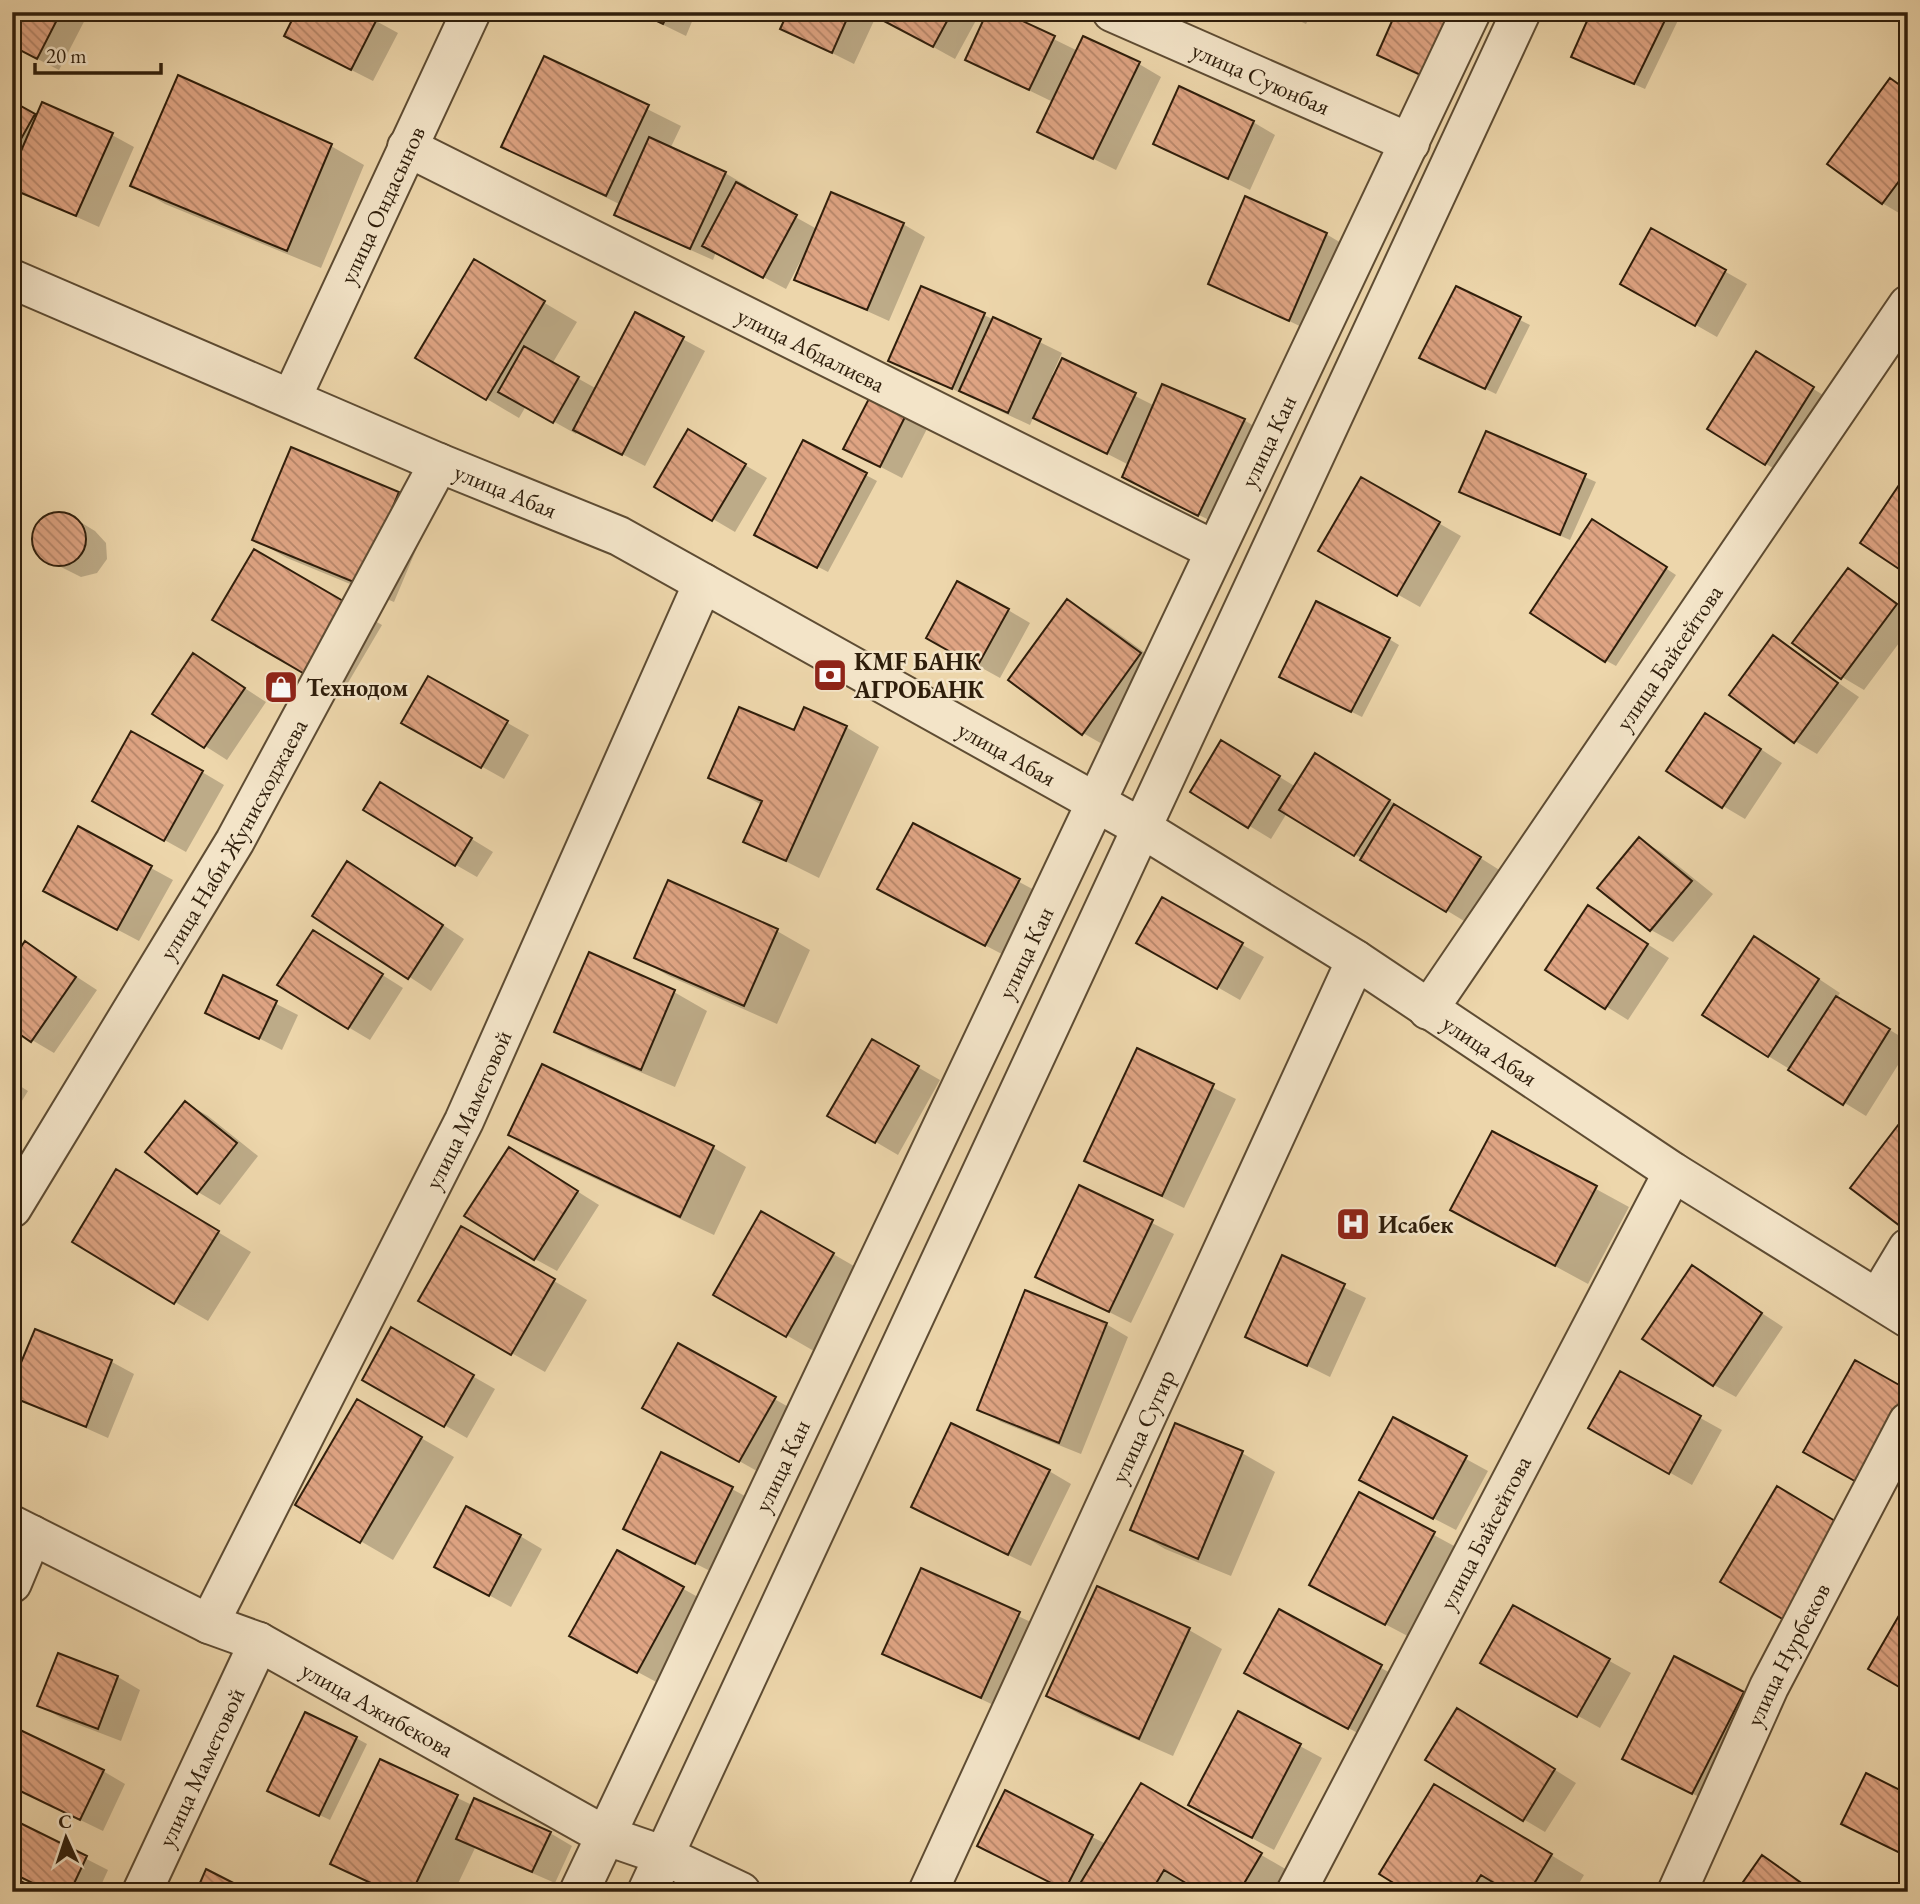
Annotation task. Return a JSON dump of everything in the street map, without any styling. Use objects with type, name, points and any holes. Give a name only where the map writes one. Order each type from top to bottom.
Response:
[{"type":"street","name":"улица Ондасынов","points":[[292,397],[471,12]]},
{"type":"street","name":"улица Суюнбая","points":[[1112,12],[1410,143]]},
{"type":"street","name":"улица Кан","points":[[579,1892],[1471,12]]},
{"type":"street","name":"улица Кан","points":[[647,1892],[1521,12]]},
{"type":"street","name":"улица Абдалиева","points":[[407,147],[1214,550]]},
{"type":"street","name":"улица Абая","points":[[12,279],[292,397],[439,463],[619,536],[1140,827],[1356,960],[1673,1172],[1893,1308]]},
{"type":"street","name":"улица Байсейтова","points":[[1428,1010],[1908,305]]},
{"type":"street","name":"улица Наби Жунисходжаева","points":[[12,1208],[235,841],[439,463]]},
{"type":"street","name":"улица Маметовой","points":[[209,1624],[464,1121],[704,583]]},
{"type":"street","name":"улица Сугир","points":[[928,1892],[1356,960]]},
{"type":"street","name":"улица Байсейтова","points":[[1296,1892],[1673,1172]]},
{"type":"street","points":[[1893,1308],[1908,1248]]},
{"type":"street","name":"улица Нурбеков","points":[[1677,1892],[1769,1687],[1908,1422]]},
{"type":"street","name":"улица Ажибекова","points":[[22,1530],[209,1624],[259,1642],[604,1835],[665,1856],[741,1892]]},
{"type":"street","points":[[12,1583],[22,1530]]},
{"type":"street","name":"улица Маметовой","points":[[142,1892],[259,1642]]},
{"type":"building","points":[[12,12],[61,12],[37,59],[12,46]]},
{"type":"building","points":[[296,12],[363,12],[377,19],[351,70],[284,36]]},
{"type":"building","points":[[638,12],[669,12],[663,24]]},
{"type":"building","points":[[788,12],[850,12],[832,53],[780,29]]},
{"type":"building","points":[[886,12],[952,12],[933,47],[882,20]]},
{"type":"building","points":[[987,12],[1003,12],[1055,36],[1029,90],[965,60]]},
{"type":"building","points":[[1396,12],[1449,12],[1456,15],[1427,78],[1377,55]]},
{"type":"building","points":[[1591,12],[1669,12],[1634,84],[1571,57]]},
{"type":"building","points":[[1083,36],[1140,62],[1093,159],[1037,132]]},
{"type":"building","points":[[544,56],[649,105],[606,196],[501,147]]},
{"type":"building","points":[[178,75],[332,144],[287,251],[130,186]]},
{"type":"building","points":[[1890,78],[1908,91],[1908,169],[1882,204],[1827,164]]},
{"type":"building","points":[[1179,86],[1254,121],[1228,179],[1153,144]]},
{"type":"building","points":[[12,101],[35,114],[12,155]]},
{"type":"building","points":[[42,102],[113,133],[76,216],[12,189],[12,172]]},
{"type":"building","points":[[649,137],[726,172],[690,249],[614,215]]},
{"type":"building","points":[[736,182],[797,215],[763,278],[702,246]]},
{"type":"building","points":[[831,192],[904,223],[867,310],[794,280]]},
{"type":"building","points":[[1245,196],[1327,233],[1289,321],[1208,284]]},
{"type":"building","points":[[1651,228],[1726,270],[1695,326],[1620,284]]},
{"type":"building","points":[[474,259],[545,301],[486,400],[415,358]]},
{"type":"building","points":[[921,286],[985,313],[952,389],[888,361]]},
{"type":"building","points":[[1456,286],[1521,317],[1485,389],[1419,358]]},
{"type":"building","points":[[635,312],[684,337],[622,455],[573,430]]},
{"type":"building","points":[[993,317],[1041,339],[1008,413],[959,391]]},
{"type":"building","points":[[524,346],[579,377],[553,423],[498,392]]},
{"type":"building","points":[[1756,351],[1814,387],[1765,465],[1707,429]]},
{"type":"building","points":[[1062,358],[1136,393],[1107,454],[1033,418]]},
{"type":"building","points":[[1162,384],[1245,419],[1198,516],[1122,477]]},
{"type":"building","points":[[875,387],[911,405],[880,467],[843,449]]},
{"type":"building","points":[[688,429],[746,464],[712,521],[654,487]]},
{"type":"building","points":[[1486,431],[1586,474],[1560,535],[1459,492]]},
{"type":"building","points":[[803,440],[867,473],[817,568],[754,535]]},
{"type":"building","points":[[291,447],[399,492],[361,585],[252,540]]},
{"type":"building","points":[[1361,477],[1440,522],[1397,596],[1318,551]]},
{"type":"building","points":[[1903,479],[1908,482],[1908,575],[1860,543]]},
{"type":"building","points":[[59,512],[78,520],[86,539],[78,558],[59,566],[40,558],[32,539],[40,520]]},
{"type":"building","points":[[1592,519],[1667,567],[1605,662],[1530,613]]},
{"type":"building","points":[[254,549],[350,605],[308,676],[212,620]]},
{"type":"building","points":[[1848,568],[1897,604],[1841,679],[1792,643]]},
{"type":"building","points":[[957,581],[1009,609],[977,667],[926,638]]},
{"type":"building","points":[[1067,599],[1141,653],[1082,735],[1008,680]]},
{"type":"building","points":[[1316,601],[1390,638],[1351,712],[1279,677]]},
{"type":"building","points":[[1773,635],[1838,683],[1794,743],[1729,695]]},
{"type":"building","points":[[193,653],[245,688],[204,748],[152,714]]},
{"type":"building","points":[[428,676],[508,721],[481,768],[401,723]]},
{"type":"building","points":[[739,707],[794,730],[804,707],[847,726],[786,861],[743,842],[762,801],[708,778]]},
{"type":"building","points":[[1705,713],[1761,749],[1722,808],[1666,771]]},
{"type":"building","points":[[131,731],[203,771],[164,841],[92,801]]},
{"type":"building","points":[[1221,740],[1280,776],[1248,828],[1190,792]]},
{"type":"building","points":[[1315,753],[1390,800],[1354,856],[1279,810]]},
{"type":"building","points":[[380,782],[472,838],[455,866],[363,810]]},
{"type":"building","points":[[1394,804],[1481,857],[1446,912],[1360,860]]},
{"type":"building","points":[[913,823],[1020,879],[985,946],[877,889]]},
{"type":"building","points":[[78,826],[152,866],[117,930],[43,891]]},
{"type":"building","points":[[1639,837],[1692,881],[1650,931],[1597,888]]},
{"type":"building","points":[[347,861],[443,925],[408,979],[312,916]]},
{"type":"building","points":[[668,880],[778,929],[744,1006],[634,958]]},
{"type":"building","points":[[1162,897],[1243,943],[1217,989],[1136,943]]},
{"type":"building","points":[[1588,905],[1648,944],[1605,1009],[1545,970]]},
{"type":"building","points":[[313,930],[383,974],[348,1029],[277,985]]},
{"type":"building","points":[[1754,936],[1819,979],[1768,1057],[1702,1015]]},
{"type":"building","points":[[25,941],[76,977],[31,1042],[12,1029],[12,960]]},
{"type":"building","points":[[589,952],[675,990],[641,1070],[554,1032]]},
{"type":"building","points":[[223,975],[277,1001],[259,1039],[205,1013]]},
{"type":"building","points":[[1836,996],[1890,1029],[1843,1105],[1788,1070]]},
{"type":"building","points":[[872,1039],[919,1066],[875,1143],[827,1116]]},
{"type":"building","points":[[1137,1048],[1214,1084],[1162,1196],[1084,1161]]},
{"type":"building","points":[[542,1064],[714,1146],[680,1217],[508,1135]]},
{"type":"building","points":[[185,1101],[237,1143],[197,1194],[145,1152]]},
{"type":"building","points":[[1902,1120],[1908,1124],[1908,1224],[1904,1229],[1850,1188]]},
{"type":"building","points":[[1492,1131],[1597,1186],[1555,1266],[1450,1210]]},
{"type":"building","points":[[509,1147],[578,1191],[534,1260],[464,1216]]},
{"type":"building","points":[[116,1169],[219,1231],[174,1304],[72,1242]]},
{"type":"building","points":[[1079,1185],[1153,1220],[1109,1312],[1035,1277]]},
{"type":"building","points":[[761,1211],[834,1253],[786,1337],[713,1295]]},
{"type":"building","points":[[461,1226],[555,1279],[511,1355],[418,1301]]},
{"type":"building","points":[[1282,1255],[1345,1284],[1307,1366],[1245,1337]]},
{"type":"building","points":[[1692,1265],[1762,1313],[1713,1386],[1642,1339]]},
{"type":"building","points":[[1025,1290],[1107,1323],[1059,1443],[977,1410]]},
{"type":"building","points":[[391,1327],[474,1375],[444,1427],[362,1380]]},
{"type":"building","points":[[35,1329],[112,1360],[86,1427],[12,1397],[12,1384]]},
{"type":"building","points":[[678,1343],[776,1397],[739,1462],[642,1408]]},
{"type":"building","points":[[1855,1360],[1908,1390],[1908,1397],[1860,1484],[1803,1452]]},
{"type":"building","points":[[1620,1371],[1701,1416],[1669,1474],[1588,1428]]},
{"type":"building","points":[[357,1399],[422,1437],[360,1543],[295,1505]]},
{"type":"building","points":[[1393,1417],[1467,1456],[1433,1519],[1359,1480]]},
{"type":"building","points":[[951,1423],[1050,1470],[1008,1555],[911,1507]]},
{"type":"building","points":[[1175,1423],[1243,1451],[1198,1559],[1130,1530]]},
{"type":"building","points":[[661,1452],[733,1487],[695,1564],[623,1529]]},
{"type":"building","points":[[1777,1486],[1840,1524],[1784,1620],[1720,1582]]},
{"type":"building","points":[[1359,1492],[1435,1532],[1385,1625],[1309,1585]]},
{"type":"building","points":[[466,1506],[521,1535],[489,1596],[434,1567]]},
{"type":"building","points":[[617,1550],[684,1587],[637,1673],[569,1636]]},
{"type":"building","points":[[921,1568],[1020,1612],[981,1698],[882,1654]]},
{"type":"building","points":[[1097,1586],[1190,1628],[1139,1739],[1046,1696]]},
{"type":"building","points":[[1513,1605],[1610,1659],[1577,1717],[1480,1663]]},
{"type":"building","points":[[1279,1609],[1382,1665],[1348,1729],[1244,1673]]},
{"type":"building","points":[[1901,1612],[1908,1615],[1908,1692],[1868,1669]]},
{"type":"building","points":[[58,1653],[118,1676],[98,1729],[37,1706]]},
{"type":"building","points":[[1674,1656],[1744,1692],[1692,1794],[1622,1759]]},
{"type":"building","points":[[1457,1708],[1555,1769],[1523,1821],[1425,1760]]},
{"type":"building","points":[[1238,1711],[1301,1744],[1252,1838],[1188,1805]]},
{"type":"building","points":[[305,1712],[357,1737],[319,1816],[267,1791]]},
{"type":"building","points":[[18,1729],[104,1770],[80,1820],[12,1787],[12,1740]]},
{"type":"building","points":[[380,1759],[458,1795],[412,1892],[390,1892],[330,1864]]},
{"type":"building","points":[[1866,1773],[1908,1794],[1908,1838],[1900,1853],[1841,1824]]},
{"type":"building","points":[[1141,1783],[1262,1853],[1239,1892],[1201,1892],[1164,1870],[1151,1892],[1075,1892]]},
{"type":"building","points":[[1434,1784],[1552,1854],[1529,1892],[1509,1892],[1481,1875],[1470,1892],[1408,1892],[1379,1874]]},
{"type":"building","points":[[1005,1790],[1093,1835],[1065,1890],[977,1846]]},
{"type":"building","points":[[474,1798],[551,1832],[532,1872],[456,1839]]},
{"type":"building","points":[[12,1819],[87,1856],[70,1892],[51,1892],[12,1873]]},
{"type":"building","points":[[1762,1855],[1814,1892],[1736,1892]]},
{"type":"building","points":[[206,1869],[251,1892],[196,1892]]},
{"type":"building","points":[[12,1877],[43,1892],[12,1892]]},
{"type":"place","name":"KMF БАНК АГРОБАНК","points":[[830,675]]},
{"type":"place","name":"Технодом","points":[[281,687]]},
{"type":"place","name":"Иcабек","points":[[1353,1224]]}]
